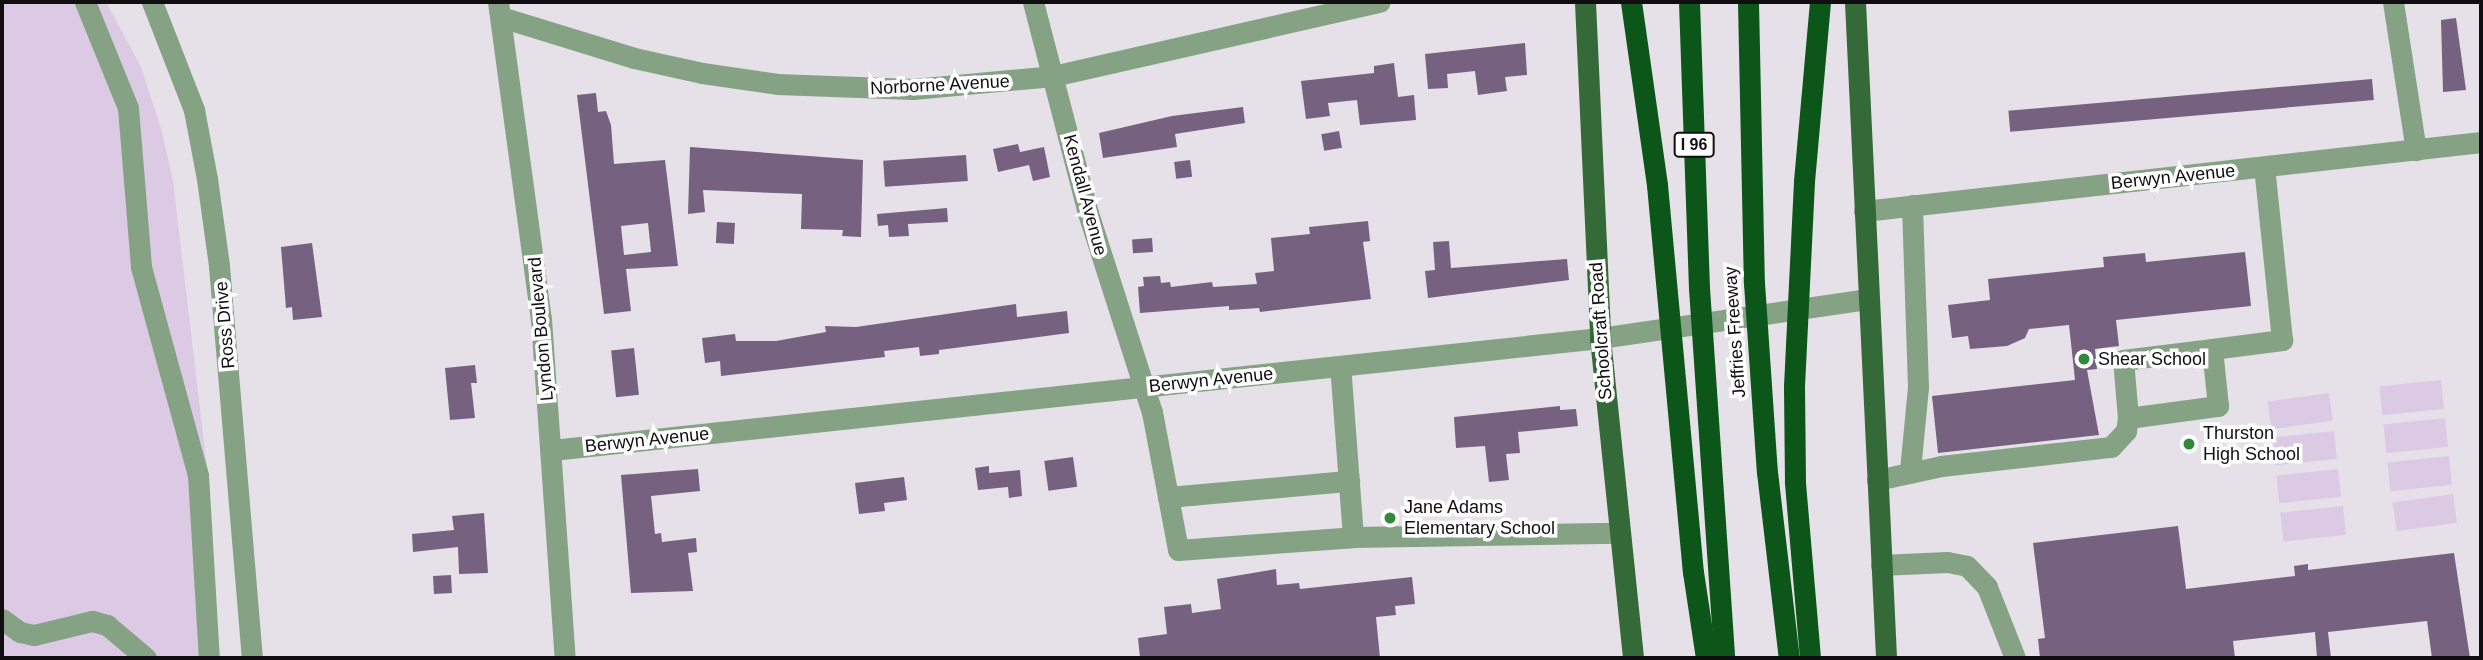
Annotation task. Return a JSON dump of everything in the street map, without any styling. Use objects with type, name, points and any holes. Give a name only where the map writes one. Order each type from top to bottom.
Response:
[{"type":"highway","points":[[1631,2],[1657,185],[1693,572],[1706,658]]},
{"type":"highway","name":"Jeffries Freeway","points":[[1689,2],[1700,301],[1724,658]]},
{"type":"highway","name":"Jeffries Freeway","points":[[1748,2],[1754,283],[1767,472],[1789,658]]},
{"type":"highway","points":[[1810,658],[1795,482],[1794,386],[1804,181],[1819,2]]},
{"type":"main road","name":"Schoolcraft Road","points":[[1585,2],[1600,338],[1633,658]]},
{"type":"main road","points":[[1855,2],[1886,658]]},
{"type":"street","points":[[85,2],[128,108],[141,267],[198,475],[209,658]]},
{"type":"street","name":"Ross Drive","points":[[152,2],[190,97],[207,179],[219,266],[252,658]]},
{"type":"street","name":"Kendall Avenue","points":[[1033,2],[1088,213],[1143,387],[1178,550],[1353,537]]},
{"type":"street","name":"Norborne Avenue","points":[[499,9],[634,58],[777,84],[913,89],[1053,76],[1380,2]]},
{"type":"street","points":[[2393,2],[2416,150]]},
{"type":"street","name":"Lyndon Boulevard","points":[[499,9],[531,223],[552,450],[565,658]]},
{"type":"street","name":"Berwyn Avenue","points":[[1864,211],[2481,142]]},
{"type":"street","points":[[1877,480],[1910,470],[2111,447],[2126,431],[2129,418],[2123,360],[2281,340],[2264,167]]},
{"type":"street","points":[[1910,470],[1918,387],[1912,205]]},
{"type":"street","name":"Berwyn Avenue","points":[[552,450],[1600,338],[1825,303],[1868,299]]},
{"type":"street","points":[[2129,418],[2218,406],[2212,349]]},
{"type":"street","points":[[1340,366],[1353,537],[1618,533]]},
{"type":"street","points":[[1168,497],[1349,481]]},
{"type":"street","points":[[1881,565],[1931,573],[1967,566],[1987,587],[2015,658]]},
{"type":"street","points":[[2,619],[20,632],[34,635],[92,621],[107,625],[146,658]]},
{"type":"shaded area","points":[[2,2],[106,2],[141,67],[162,132],[173,181],[208,476],[216,658],[2,658]]},
{"type":"shaded area","points":[[2441,380],[2444,409],[2382,415],[2379,386]]},
{"type":"shaded area","points":[[2329,393],[2333,421],[2272,429],[2268,402]]},
{"type":"shaded area","points":[[2445,418],[2448,447],[2386,453],[2383,424]]},
{"type":"shaded area","points":[[2334,431],[2337,459],[2275,465],[2272,437]]},
{"type":"shaded area","points":[[2449,456],[2452,485],[2390,491],[2387,462]]},
{"type":"shaded area","points":[[2338,469],[2341,497],[2279,503],[2276,475]]},
{"type":"shaded area","points":[[2453,494],[2457,523],[2397,531],[2393,502]]},
{"type":"shaded area","points":[[2343,506],[2346,535],[2283,541],[2280,513]]},
{"type":"building","points":[[2456,18],[2466,90],[2443,92],[2441,20]]},
{"type":"building","points":[[1525,43],[1527,75],[1505,77],[1507,91],[1478,95],[1475,71],[1447,74],[1448,88],[1428,89],[1425,54]]},
{"type":"building","points":[[1394,63],[1398,97],[1414,95],[1416,120],[1360,125],[1357,100],[1328,103],[1330,116],[1306,119],[1301,81],[1374,73],[1374,66]]},
{"type":"building","points":[[2372,79],[2374,100],[2010,132],[2008,111]]},
{"type":"building","points":[[596,93],[598,112],[606,111],[611,125],[614,164],[665,160],[678,266],[626,269],[631,311],[604,314],[577,95]],"holes":[[[648,223],[651,252],[624,255],[621,226]]]},
{"type":"building","points":[[1243,107],[1245,123],[1175,134],[1177,147],[1103,158],[1099,133],[1172,116]]},
{"type":"building","points":[[1339,131],[1342,148],[1324,151],[1321,134]]},
{"type":"building","points":[[1018,144],[1020,152],[1044,147],[1050,177],[1033,181],[1029,165],[998,172],[993,149]]},
{"type":"building","points":[[690,147],[863,160],[861,237],[842,236],[843,230],[801,229],[802,194],[703,190],[705,212],[688,214]]},
{"type":"building","points":[[966,155],[968,181],[885,187],[883,161]]},
{"type":"building","points":[[1190,160],[1192,177],[1176,179],[1174,162]]},
{"type":"building","points":[[947,208],[948,222],[908,224],[909,236],[889,237],[888,225],[878,226],[877,214]]},
{"type":"building","points":[[1368,221],[1370,241],[1363,242],[1371,299],[1260,312],[1259,308],[1229,310],[1229,306],[1140,313],[1138,287],[1144,286],[1143,277],[1160,276],[1161,283],[1170,282],[1171,287],[1212,282],[1213,287],[1257,284],[1255,273],[1274,271],[1271,238],[1310,234],[1309,227]]},
{"type":"building","points":[[717,222],[735,223],[734,244],[716,243]]},
{"type":"building","points":[[1152,238],[1153,252],[1133,253],[1132,239]]},
{"type":"building","points":[[1449,241],[1451,268],[1567,259],[1569,280],[1428,298],[1425,271],[1435,270],[1433,242]]},
{"type":"building","points":[[312,243],[322,317],[293,320],[292,307],[286,308],[281,247]]},
{"type":"building","name":"Shear School","points":[[2245,252],[2251,306],[2116,320],[2119,346],[2095,349],[2097,369],[2087,370],[2099,435],[1938,453],[1932,396],[2075,380],[2069,325],[2029,329],[2025,338],[2007,346],[1970,349],[1968,336],[1952,338],[1948,305],[1990,300],[1988,279],[2104,267],[2103,257],[2145,253],[2146,262]]},
{"type":"building","points":[[1016,304],[1017,317],[1067,311],[1069,333],[939,350],[939,354],[920,356],[919,347],[884,351],[885,357],[721,376],[720,361],[705,363],[702,338],[735,334],[736,341],[776,341],[826,332],[825,326],[856,327]]},
{"type":"building","points":[[634,348],[639,395],[616,397],[611,350]]},
{"type":"building","points":[[475,365],[477,383],[471,383],[475,418],[450,420],[445,368]]},
{"type":"building","points":[[1560,406],[1560,410],[1576,409],[1578,426],[1518,432],[1520,453],[1506,454],[1509,480],[1489,482],[1485,446],[1456,448],[1454,417]]},
{"type":"building","points":[[1073,457],[1077,487],[1048,491],[1044,461]]},
{"type":"building","points":[[989,466],[989,473],[1020,470],[1022,496],[1009,498],[1008,487],[978,490],[975,468]]},
{"type":"building","points":[[698,469],[700,491],[651,496],[655,534],[661,533],[662,542],[696,538],[697,552],[688,553],[693,591],[631,593],[621,475]]},
{"type":"building","points":[[904,477],[907,500],[884,503],[885,511],[859,514],[855,483]]},
{"type":"building","points":[[484,513],[488,573],[459,574],[458,547],[413,552],[412,534],[454,530],[452,516]]},
{"type":"building","points":[[2178,526],[2186,589],[2295,576],[2294,566],[2308,564],[2308,570],[2454,553],[2470,658],[2432,658],[2427,621],[2328,632],[2331,658],[2317,658],[2315,632],[2233,641],[2235,658],[2040,658],[2038,639],[2045,638],[2033,543]]},
{"type":"building","points":[[1276,569],[1277,585],[1299,583],[1300,589],[1412,577],[1415,604],[1395,606],[1396,615],[1376,617],[1380,658],[1140,658],[1138,638],[1167,634],[1164,607],[1191,604],[1192,613],[1221,609],[1217,579]]},
{"type":"building","points":[[451,575],[452,593],[434,594],[433,576]]},
{"type":"place","name":"Shear School","points":[[2084,359]]},
{"type":"place","name":"Thurston High School","points":[[2189,444]]},
{"type":"place","name":"Jane Adams Elementary School","points":[[1390,518]]}]
